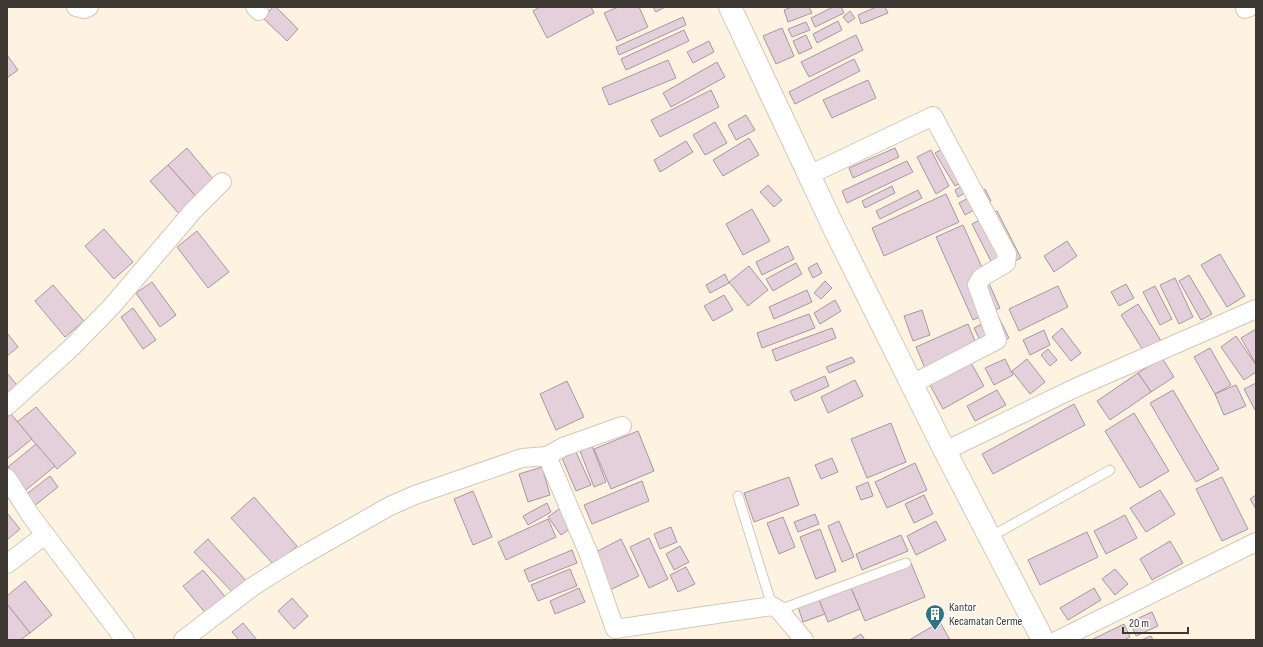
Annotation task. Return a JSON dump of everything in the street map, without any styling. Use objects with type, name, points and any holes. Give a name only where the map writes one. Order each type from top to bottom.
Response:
[{"type":"highway","points":[[730,7],[809,175],[945,451],[1044,640]]},
{"type":"street","points":[[76,7],[84,9],[89,7]]},
{"type":"street","points":[[809,175],[932,116],[1007,254],[1006,263],[981,278],[977,285],[997,340],[912,384]]},
{"type":"street","points":[[7,406],[40,378],[112,306],[193,211],[222,182]]},
{"type":"street","points":[[945,451],[1076,388],[1256,309]]},
{"type":"street","points":[[183,640],[255,585],[300,557],[390,506],[415,495],[522,458],[547,456],[563,447],[622,426]]},
{"type":"street","points":[[547,456],[588,552],[616,635],[776,608],[804,640]]},
{"type":"street","points":[[7,478],[45,535],[126,640]]},
{"type":"street","points":[[7,564],[45,535]]},
{"type":"street","points":[[1058,640],[1256,542]]},
{"type":"lane","points":[[990,537],[1110,470]]},
{"type":"lane","points":[[738,496],[776,608],[906,563]]},
{"type":"building","points":[[273,7],[276,7],[298,29],[287,41],[263,18]]},
{"type":"building","points":[[540,7],[591,7],[594,13],[547,38],[533,11]]},
{"type":"building","points":[[618,7],[639,7],[648,27],[617,41],[604,13]]},
{"type":"building","points":[[653,7],[665,7],[656,12]]},
{"type":"building","points":[[792,7],[809,7],[812,13],[788,22],[784,10]]},
{"type":"building","points":[[833,7],[841,7],[844,13],[815,27],[811,18]]},
{"type":"building","points":[[876,7],[885,7],[888,13],[861,24],[858,15]]},
{"type":"building","points":[[850,11],[855,18],[848,23],[843,17]]},
{"type":"building","points":[[683,17],[686,25],[619,55],[616,47]]},
{"type":"building","points":[[838,21],[842,30],[817,43],[813,34]]},
{"type":"building","points":[[806,22],[810,30],[792,37],[788,29]]},
{"type":"building","points":[[782,28],[794,56],[776,64],[763,36]]},
{"type":"building","points":[[684,30],[689,41],[626,70],[621,59]]},
{"type":"building","points":[[806,35],[812,48],[799,54],[793,41]]},
{"type":"building","points":[[856,35],[863,50],[809,77],[801,62]]},
{"type":"building","points":[[709,41],[714,52],[693,63],[687,52]]},
{"type":"building","points":[[7,55],[18,70],[7,78]]},
{"type":"building","points":[[854,59],[860,71],[795,104],[789,92]]},
{"type":"building","points":[[668,60],[676,78],[609,105],[602,88]]},
{"type":"building","points":[[717,62],[725,77],[671,107],[663,93]]},
{"type":"building","points":[[868,80],[876,98],[832,118],[823,100]]},
{"type":"building","points":[[711,90],[719,107],[660,137],[651,120]]},
{"type":"building","points":[[746,115],[755,130],[736,140],[728,125]]},
{"type":"building","points":[[715,122],[727,143],[705,155],[693,135]]},
{"type":"building","points":[[749,138],[759,155],[723,176],[713,160]]},
{"type":"building","points":[[686,141],[693,152],[660,172],[654,160]]},
{"type":"building","points":[[953,143],[973,176],[955,186],[935,153]]},
{"type":"building","points":[[187,148],[218,185],[200,201],[168,165]]},
{"type":"building","points":[[895,148],[899,157],[853,178],[849,168]]},
{"type":"building","points":[[931,150],[949,186],[936,194],[917,157]]},
{"type":"building","points":[[907,161],[913,172],[847,203],[842,191]]},
{"type":"building","points":[[168,165],[200,201],[182,217],[150,181]]},
{"type":"building","points":[[974,179],[978,185],[958,197],[955,190]]},
{"type":"building","points":[[768,185],[782,200],[774,207],[760,192]]},
{"type":"building","points":[[892,186],[895,193],[865,208],[862,201]]},
{"type":"building","points":[[985,189],[991,201],[965,215],[959,203]]},
{"type":"building","points":[[918,190],[922,198],[880,219],[876,211]]},
{"type":"building","points":[[946,194],[959,222],[884,256],[872,228]]},
{"type":"building","points":[[752,209],[770,241],[743,255],[726,224]]},
{"type":"building","points":[[997,211],[1021,258],[996,271],[972,224]]},
{"type":"building","points":[[963,225],[1000,308],[973,320],[936,237]]},
{"type":"building","points":[[104,229],[133,262],[114,279],[85,246]]},
{"type":"building","points":[[197,231],[229,272],[208,288],[177,247]]},
{"type":"building","points":[[1067,241],[1077,256],[1054,272],[1044,256]]},
{"type":"building","points":[[788,246],[794,259],[762,275],[756,262]]},
{"type":"building","points":[[1220,254],[1245,296],[1227,307],[1201,265]]},
{"type":"building","points":[[796,263],[802,274],[773,291],[766,279]]},
{"type":"building","points":[[817,263],[822,273],[813,278],[808,268]]},
{"type":"building","points":[[749,266],[768,290],[748,306],[729,282]]},
{"type":"building","points":[[725,274],[729,283],[710,293],[706,285]]},
{"type":"building","points":[[1189,275],[1212,314],[1201,320],[1179,281]]},
{"type":"building","points":[[1175,278],[1193,317],[1179,324],[1160,285]]},
{"type":"building","points":[[825,281],[832,288],[821,299],[814,293]]},
{"type":"building","points":[[152,282],[176,315],[160,327],[136,293]]},
{"type":"building","points":[[1126,284],[1134,298],[1119,306],[1111,292]]},
{"type":"building","points":[[53,285],[84,321],[65,337],[35,301]]},
{"type":"building","points":[[1058,286],[1068,307],[1019,331],[1009,309]]},
{"type":"building","points":[[1155,286],[1172,319],[1160,325],[1143,292]]},
{"type":"building","points":[[807,290],[812,302],[774,319],[769,307]]},
{"type":"building","points":[[724,295],[733,310],[713,321],[704,306]]},
{"type":"building","points":[[835,300],[841,311],[820,324],[814,313]]},
{"type":"building","points":[[1138,304],[1163,344],[1146,355],[1121,315]]},
{"type":"building","points":[[133,308],[156,340],[143,349],[121,317]]},
{"type":"building","points":[[922,310],[930,335],[913,341],[904,316]]},
{"type":"building","points":[[809,314],[815,328],[762,348],[757,333]]},
{"type":"building","points":[[998,316],[1009,338],[985,350],[974,328]]},
{"type":"building","points":[[968,324],[979,351],[927,373],[916,347]]},
{"type":"building","points":[[832,328],[836,338],[776,361],[772,350]]},
{"type":"building","points":[[1062,328],[1081,353],[1071,361],[1052,337]]},
{"type":"building","points":[[1256,329],[1256,364],[1241,338]]},
{"type":"building","points":[[1044,330],[1050,345],[1030,355],[1023,340]]},
{"type":"building","points":[[7,333],[18,347],[7,356]]},
{"type":"building","points":[[1236,336],[1256,365],[1256,372],[1244,380],[1221,347]]},
{"type":"building","points":[[1210,348],[1231,385],[1215,394],[1194,357]]},
{"type":"building","points":[[1048,349],[1057,360],[1050,366],[1041,355]]},
{"type":"building","points":[[852,357],[855,362],[829,373],[826,367]]},
{"type":"building","points":[[1162,358],[1174,377],[1151,392],[1138,373]]},
{"type":"building","points":[[1005,359],[1013,375],[994,385],[985,368]]},
{"type":"building","points":[[1027,359],[1045,382],[1030,394],[1012,371]]},
{"type":"building","points":[[971,363],[984,386],[943,409],[930,385]]},
{"type":"building","points":[[7,373],[17,385],[7,393]]},
{"type":"building","points":[[1138,373],[1151,392],[1110,420],[1097,401]]},
{"type":"building","points":[[825,376],[829,386],[795,401],[790,391]]},
{"type":"building","points":[[855,380],[863,396],[828,413],[821,397]]},
{"type":"building","points":[[567,381],[584,417],[556,430],[540,394]]},
{"type":"building","points":[[1256,383],[1256,409],[1255,410],[1244,389]]},
{"type":"building","points":[[1236,385],[1246,406],[1224,415],[1215,394]]},
{"type":"building","points":[[997,390],[1006,405],[975,421],[967,406]]},
{"type":"building","points":[[1173,390],[1219,469],[1196,482],[1150,403]]},
{"type":"building","points":[[1074,404],[1085,425],[993,474],[982,454]]},
{"type":"building","points":[[36,407],[76,453],[57,469],[17,422]]},
{"type":"building","points":[[1134,413],[1169,471],[1140,488],[1105,431]]},
{"type":"building","points":[[11,414],[32,439],[7,459],[7,417]]},
{"type":"building","points":[[891,423],[906,462],[867,478],[851,439]]},
{"type":"building","points":[[638,431],[654,471],[611,489],[594,449]]},
{"type":"building","points":[[36,444],[55,466],[26,490],[8,467]]},
{"type":"building","points":[[592,446],[606,482],[594,487],[580,451]]},
{"type":"building","points":[[576,452],[591,485],[576,491],[562,458]]},
{"type":"building","points":[[832,458],[838,472],[821,479],[815,465]]},
{"type":"building","points":[[915,463],[927,490],[887,508],[875,482]]},
{"type":"building","points":[[542,467],[550,495],[528,502],[519,474]]},
{"type":"building","points":[[50,476],[58,487],[33,507],[24,496]]},
{"type":"building","points":[[789,477],[799,505],[754,522],[744,493]]},
{"type":"building","points":[[1222,477],[1248,529],[1222,541],[1196,489]]},
{"type":"building","points":[[642,481],[649,501],[592,524],[584,505]]},
{"type":"building","points":[[868,482],[873,496],[861,500],[856,487]]},
{"type":"building","points":[[1160,490],[1175,514],[1146,532],[1130,508]]},
{"type":"building","points":[[473,491],[492,537],[473,545],[454,499]]},
{"type":"building","points":[[924,495],[933,514],[914,523],[905,504]]},
{"type":"building","points":[[1256,495],[1256,509],[1250,499]]},
{"type":"building","points":[[254,497],[297,546],[275,566],[231,518]]},
{"type":"building","points":[[547,503],[551,512],[528,525],[523,516]]},
{"type":"building","points":[[559,509],[571,528],[561,535],[548,517]]},
{"type":"building","points":[[7,513],[20,529],[7,540]]},
{"type":"building","points":[[815,514],[819,524],[798,532],[794,522]]},
{"type":"building","points":[[1125,515],[1137,538],[1106,554],[1094,531]]},
{"type":"building","points":[[783,517],[795,547],[779,554],[767,523]]},
{"type":"building","points":[[548,519],[556,537],[506,560],[498,542]]},
{"type":"building","points":[[839,521],[854,557],[842,562],[828,526]]},
{"type":"building","points":[[936,521],[946,540],[916,555],[907,536]]},
{"type":"building","points":[[671,527],[677,542],[660,549],[654,534]]},
{"type":"building","points":[[820,529],[836,571],[816,579],[800,537]]},
{"type":"building","points":[[1087,532],[1098,557],[1040,585],[1028,560]]},
{"type":"building","points":[[901,535],[908,551],[862,570],[856,554]]},
{"type":"building","points":[[649,538],[668,579],[649,588],[630,547]]},
{"type":"building","points":[[208,539],[249,584],[236,596],[194,552]]},
{"type":"building","points":[[621,539],[639,576],[610,590],[592,554]]},
{"type":"building","points":[[1170,541],[1183,563],[1152,580],[1140,559]]},
{"type":"building","points":[[680,546],[689,562],[674,570],[666,554]]},
{"type":"building","points":[[572,550],[577,563],[529,582],[524,570]]},
{"type":"building","points":[[911,563],[925,597],[865,621],[851,588]]},
{"type":"building","points":[[686,567],[695,584],[678,592],[670,575]]},
{"type":"building","points":[[570,569],[577,586],[538,601],[531,585]]},
{"type":"building","points":[[1115,569],[1128,584],[1115,595],[1102,579]]},
{"type":"building","points":[[203,570],[227,599],[207,615],[183,586]]},
{"type":"building","points":[[25,581],[52,615],[30,633],[7,604],[7,596]]},
{"type":"building","points":[[579,588],[585,602],[555,614],[550,601]]},
{"type":"building","points":[[851,588],[860,609],[828,622],[819,600]]},
{"type":"building","points":[[1094,588],[1101,600],[1068,620],[1060,608]]},
{"type":"building","points":[[292,598],[308,616],[294,629],[278,611]]},
{"type":"building","points":[[819,600],[825,614],[803,622],[797,604]]},
{"type":"building","points":[[7,604],[30,633],[20,640],[7,640]]},
{"type":"building","points":[[1152,612],[1158,626],[1136,636],[1130,622]]},
{"type":"building","name":"Kantor Kecamatan Cerme","points":[[940,622],[950,640],[909,640]]},
{"type":"building","points":[[243,623],[257,640],[239,640],[232,632]]},
{"type":"building","points":[[1124,624],[1130,637],[1124,640],[1091,640]]},
{"type":"building","points":[[861,634],[865,640],[851,640]]},
{"type":"building","points":[[1151,636],[1153,640],[1141,640]]},
{"type":"place","name":"Kantor Kecamatan Cerme","points":[[935,631]]}]
